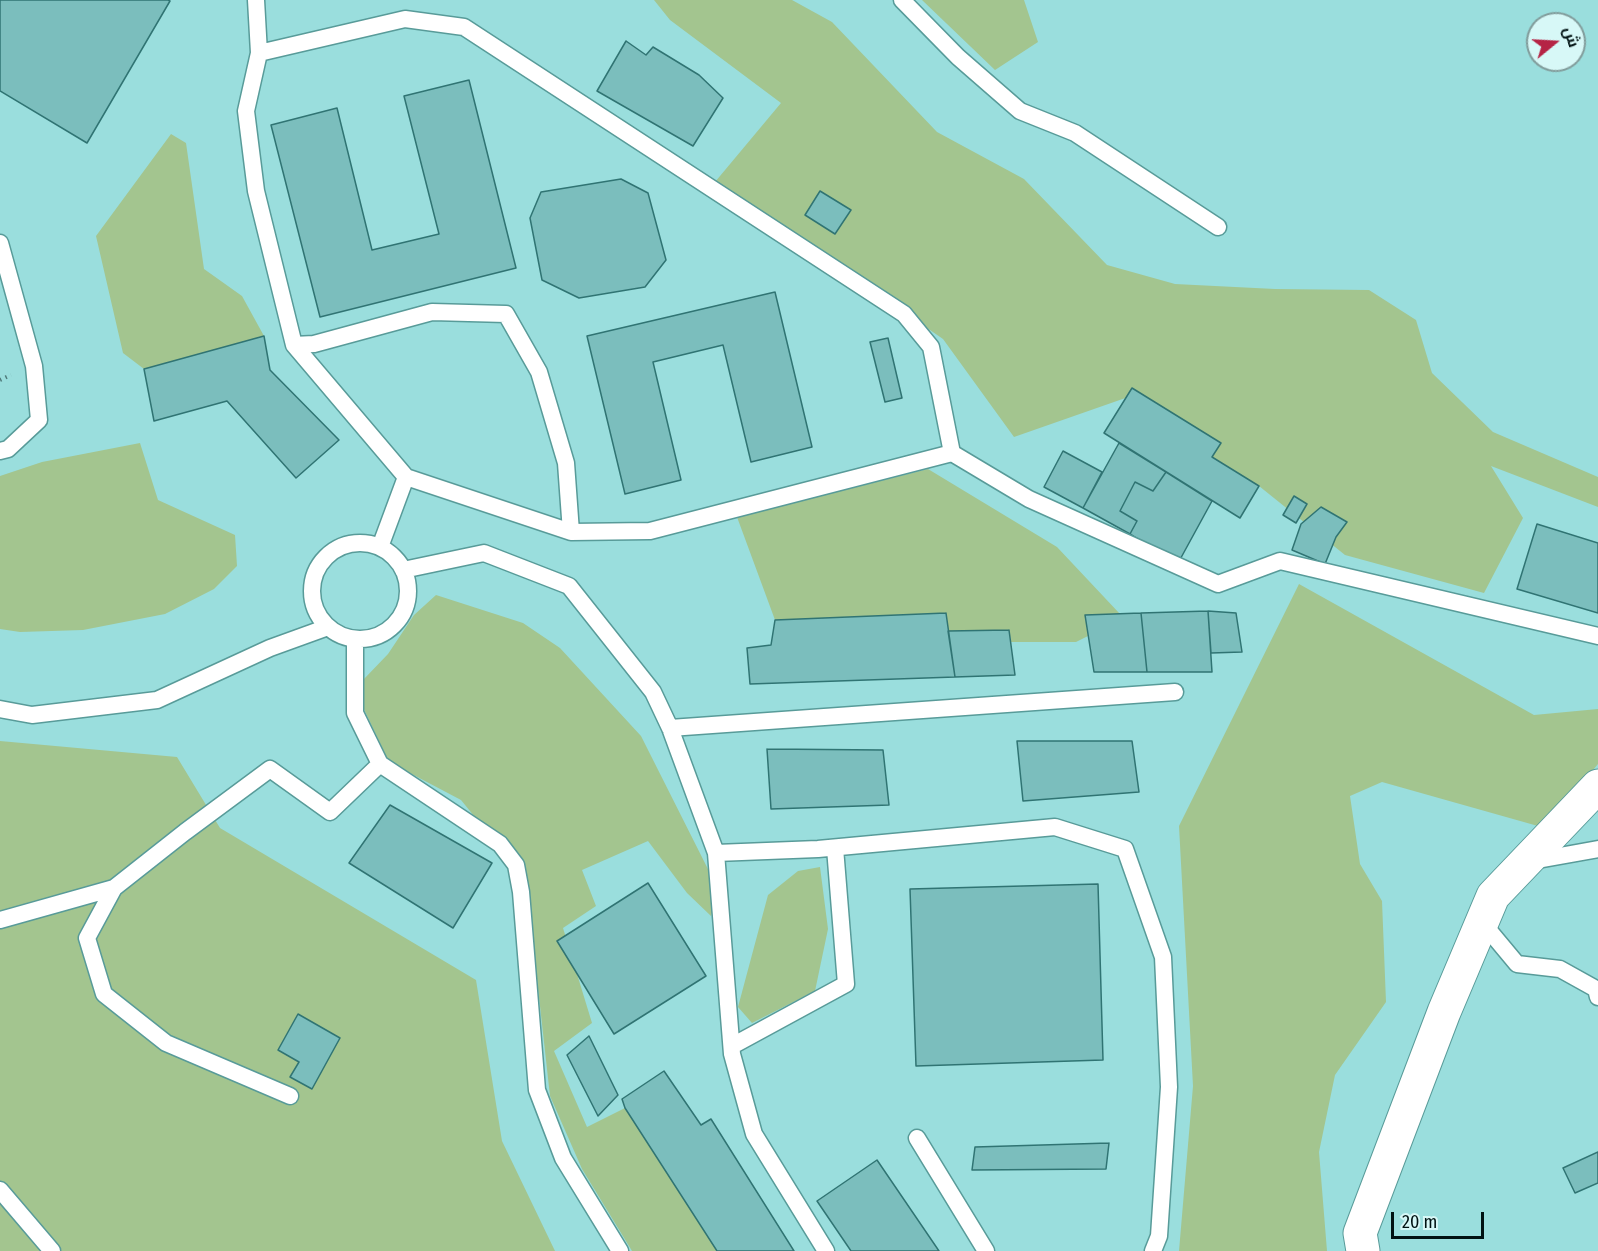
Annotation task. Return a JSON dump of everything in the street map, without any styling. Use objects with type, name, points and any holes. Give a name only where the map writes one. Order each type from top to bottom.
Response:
[{"type":"street","points":[[1363,1251],[1360,1233],[1444,1012],[1493,897],[1598,786]]},
{"type":"lane","points":[[256,0],[259,53],[246,111],[256,191],[294,345],[406,477],[571,532],[650,531],[952,453],[1029,499],[1218,584],[1281,561],[1598,636]]},
{"type":"lane","points":[[902,0],[958,57],[1020,111],[1075,133],[1218,226]]},
{"type":"lane","points":[[259,53],[405,19],[464,27],[903,314],[931,347],[952,453]]},
{"type":"lane","points":[[0,243],[34,366],[39,420],[8,449],[0,451]]},
{"type":"lane","points":[[294,345],[314,344],[432,312],[506,314],[539,372],[566,463],[571,532]]},
{"type":"lane","points":[[380,547],[406,477]]},
{"type":"lane","points":[[365,543],[380,547],[397,560],[403,570],[408,598],[404,612],[384,633],[370,638],[355,639],[341,635],[328,627],[318,615],[313,601],[312,586],[316,571],[336,549],[350,544],[365,543]]},
{"type":"lane","points":[[403,570],[484,553],[568,586],[652,692],[670,728],[716,854],[732,1046],[754,1134],[826,1251]]},
{"type":"lane","points":[[0,709],[32,715],[157,700],[270,648],[328,627]]},
{"type":"lane","points":[[355,639],[355,712],[380,764],[500,844],[516,865],[537,1090],[563,1158],[620,1251]]},
{"type":"lane","points":[[670,728],[1175,692]]},
{"type":"lane","points":[[290,1096],[166,1044],[104,994],[87,938],[114,888],[185,831],[270,769],[330,812],[380,764]]},
{"type":"lane","points":[[716,854],[835,848],[1055,827],[1125,849],[1163,957],[1169,1087],[1159,1236],[1153,1251]]},
{"type":"lane","points":[[732,1046],[846,984],[835,848]]},
{"type":"lane","points":[[1526,862],[1598,849]]},
{"type":"lane","points":[[0,920],[114,888]]},
{"type":"lane","points":[[1482,922],[1517,964],[1560,969],[1596,989],[1598,997]]},
{"type":"lane","points":[[917,1138],[986,1251]]},
{"type":"lane","points":[[0,1190],[52,1251]]},
{"type":"green space","points":[[654,0],[792,0],[832,22],[937,132],[1024,179],[1107,265],[1175,284],[1275,289],[1369,290],[1416,320],[1432,373],[1493,432],[1598,477],[1598,507],[1491,466],[1523,518],[1484,593],[1345,555],[1259,486],[1212,457],[1134,395],[1014,437],[943,339],[715,182],[781,103],[670,20]]},
{"type":"green space","points":[[922,0],[1024,0],[1038,42],[995,70]]},
{"type":"green space","points":[[171,134],[186,143],[204,269],[242,296],[264,336],[144,369],[123,353],[96,236]]},
{"type":"green space","points":[[140,443],[158,500],[235,535],[237,566],[214,589],[165,614],[83,630],[20,632],[0,629],[0,476],[42,462]]},
{"type":"green space","points":[[928,469],[1057,547],[1120,614],[1085,616],[1088,636],[1076,642],[1011,642],[1009,630],[948,631],[945,613],[775,620],[737,517]]},
{"type":"green space","points":[[1299,584],[1534,715],[1598,709],[1598,764],[1545,828],[1382,782],[1350,796],[1360,864],[1382,901],[1386,1002],[1335,1075],[1319,1152],[1327,1251],[1179,1251],[1193,1086],[1179,826]]},
{"type":"green space","points":[[436,595],[523,623],[560,648],[641,736],[718,889],[711,916],[687,893],[648,841],[582,870],[596,906],[563,928],[592,1023],[554,1051],[587,1127],[625,1108],[717,1251],[632,1251],[582,1169],[550,1096],[526,880],[461,800],[389,762],[361,703],[364,679],[388,654],[414,615]]},
{"type":"green space","points":[[0,741],[177,757],[220,828],[476,980],[502,1141],[555,1251],[0,1251]]},
{"type":"green space","points":[[820,867],[828,929],[815,991],[752,1023],[738,1007],[768,895],[798,871]]},
{"type":"building","points":[[0,0],[170,1],[87,143],[0,91]]},
{"type":"building","points":[[626,41],[646,55],[653,47],[699,75],[723,98],[693,146],[597,91]]},
{"type":"building","points":[[469,80],[516,268],[320,317],[271,125],[337,108],[372,250],[439,234],[404,96]]},
{"type":"building","points":[[621,179],[648,193],[666,260],[645,287],[579,298],[542,280],[530,218],[541,192]]},
{"type":"building","points":[[820,191],[851,210],[835,234],[805,215]]},
{"type":"building","points":[[775,292],[812,447],[751,462],[723,345],[653,362],[681,480],[625,494],[587,336]]},
{"type":"building","points":[[264,336],[270,370],[339,440],[296,478],[227,401],[154,421],[144,369]]},
{"type":"building","points":[[888,338],[902,398],[885,402],[870,342]]},
{"type":"building","points":[[1132,388],[1221,443],[1212,457],[1259,486],[1240,518],[1104,433]]},
{"type":"building","points":[[1119,443],[1166,472],[1153,491],[1135,482],[1120,511],[1137,521],[1130,534],[1083,508]]},
{"type":"building","points":[[1063,451],[1102,472],[1083,508],[1044,487]]},
{"type":"building","points":[[1166,472],[1212,501],[1177,565],[1130,534],[1137,521],[1120,511],[1135,482],[1153,491]]},
{"type":"building","points":[[1294,496],[1307,504],[1296,523],[1283,515]]},
{"type":"building","points":[[1321,507],[1347,522],[1336,537],[1325,564],[1292,550],[1301,524]]},
{"type":"building","points":[[1537,524],[1598,543],[1598,613],[1517,589]]},
{"type":"building","points":[[1208,611],[1236,613],[1242,652],[1211,653]]},
{"type":"building","points":[[1208,611],[1212,672],[1147,672],[1141,613]]},
{"type":"building","points":[[946,613],[955,677],[750,684],[747,648],[771,645],[775,620]]},
{"type":"building","points":[[1141,613],[1147,672],[1094,672],[1085,615]]},
{"type":"building","points":[[1009,630],[1015,675],[955,677],[948,631]]},
{"type":"building","points":[[1017,741],[1132,741],[1139,792],[1023,801]]},
{"type":"building","points":[[767,749],[883,750],[889,805],[771,809]]},
{"type":"building","points":[[390,805],[492,863],[453,928],[349,863]]},
{"type":"building","points":[[648,883],[706,976],[614,1034],[557,941]]},
{"type":"building","points":[[1098,884],[1103,1060],[916,1066],[910,889]]},
{"type":"building","points":[[298,1014],[340,1038],[312,1089],[290,1077],[299,1062],[278,1050]]},
{"type":"building","points":[[589,1036],[618,1095],[598,1116],[567,1055]]},
{"type":"building","points":[[664,1071],[701,1125],[711,1119],[794,1251],[717,1251],[625,1108],[622,1099]]},
{"type":"building","points":[[1109,1143],[1106,1169],[972,1170],[975,1147]]},
{"type":"building","points":[[1598,1152],[1598,1183],[1575,1193],[1563,1168]]},
{"type":"building","points":[[877,1160],[939,1251],[851,1251],[817,1201]]}]
